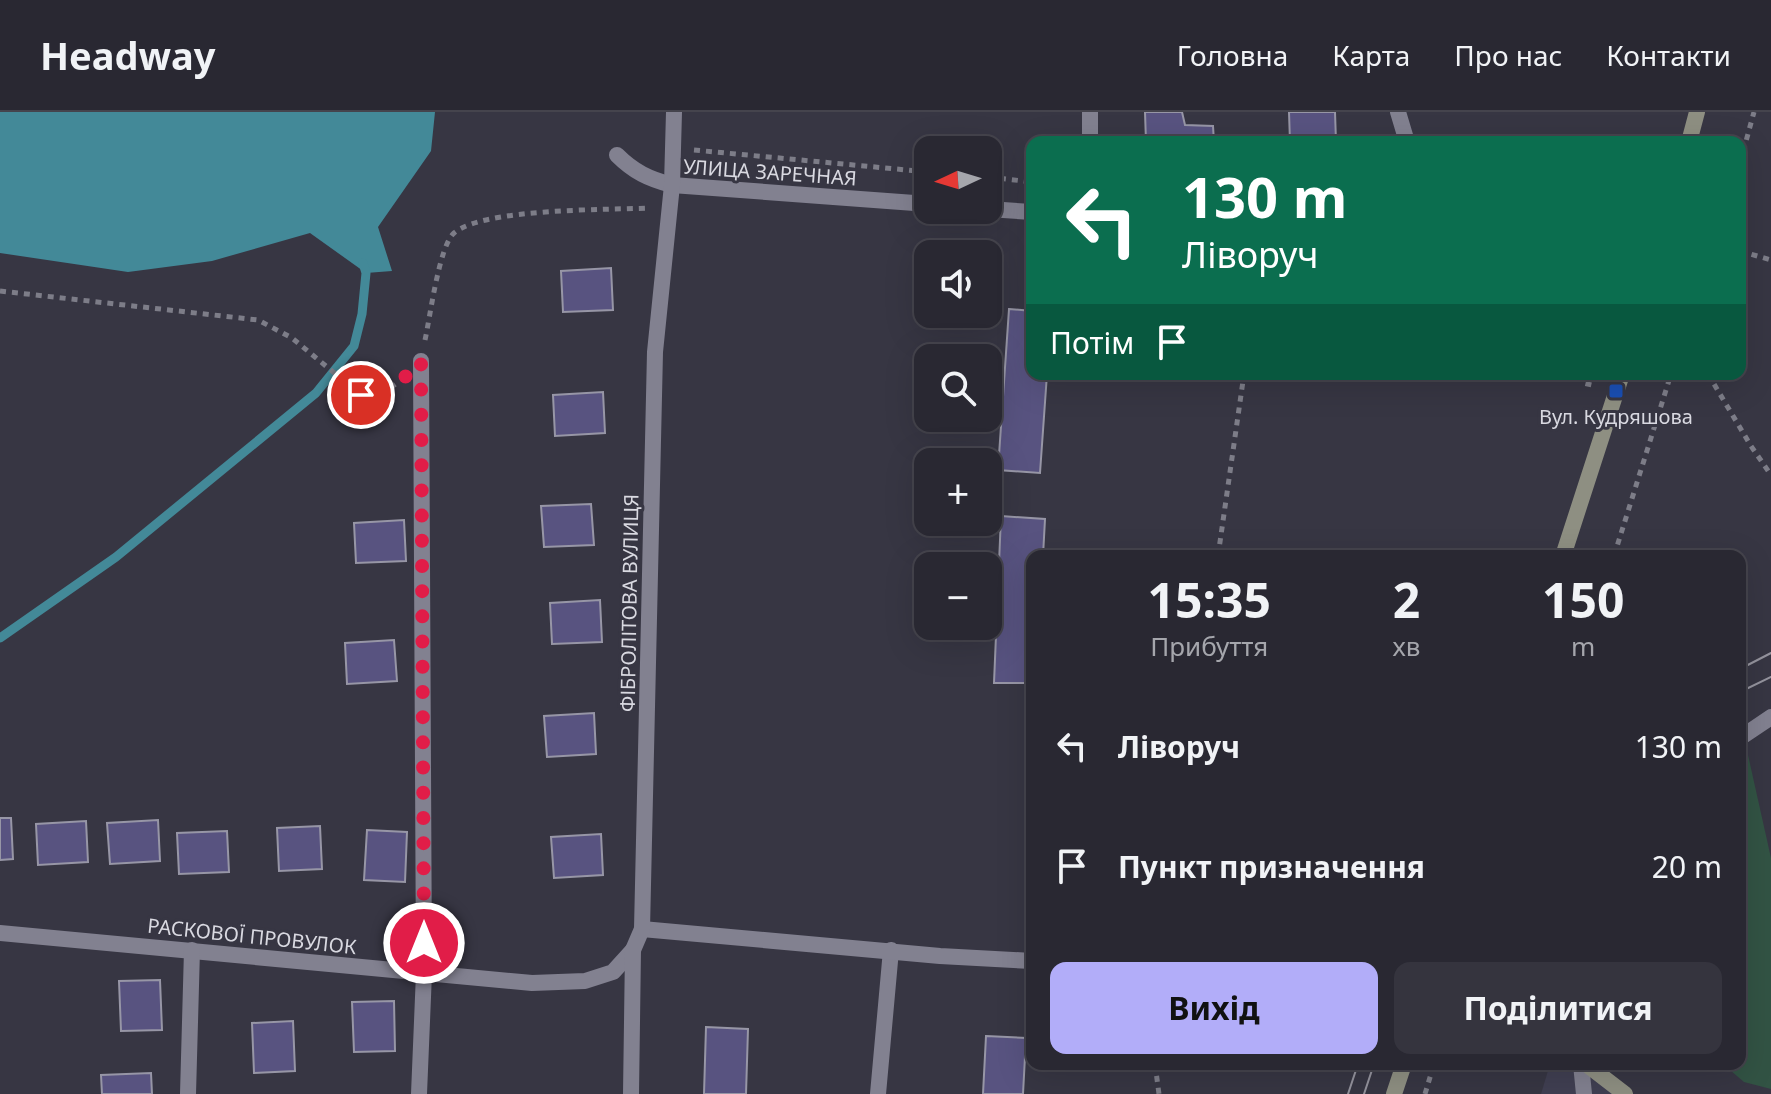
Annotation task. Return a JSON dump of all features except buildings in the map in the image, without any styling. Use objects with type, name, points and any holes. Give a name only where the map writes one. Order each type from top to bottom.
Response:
[{"type":"main road","points":[[1691,136],[1697,112]]},
{"type":"main road","points":[[1565,550],[1620,380]]},
{"type":"main road","points":[[1394,1094],[1402,1070]]},
{"type":"main road","points":[[1591,1070],[1625,1094]]},
{"type":"street","name":"ФІБРОЛІТОВА ВУЛИЦЯ","points":[[631,1094],[633,950],[642,929],[655,352],[672,185],[674,112]]},
{"type":"street","points":[[1090,112],[1090,136]]},
{"type":"street","points":[[1398,112],[1405,136]]},
{"type":"street","name":"УЛИЦА ЗАРЕЧНАЯ","points":[[617,155],[649,179],[672,185],[914,203]]},
{"type":"street","points":[[1002,210],[1026,212]]},
{"type":"street","points":[[419,1094],[424,973],[421,361]]},
{"type":"street","points":[[1746,734],[1771,717]]},
{"type":"street","points":[[642,929],[940,956],[1026,961]]},
{"type":"street","name":"РАСКОВОЇ ПРОВУЛОК","points":[[0,933],[532,983],[585,981],[613,972],[633,950]]},
{"type":"street","points":[[188,1094],[192,950]]},
{"type":"street","points":[[878,1094],[891,950]]},
{"type":"street","points":[[1583,1070],[1584,1094]]},
{"type":"path","points":[[1746,141],[1754,112]]},
{"type":"path","points":[[673,148],[914,171]]},
{"type":"path","points":[[1002,179],[1026,181]]},
{"type":"path","points":[[0,291],[258,320],[292,338],[361,395],[377,397],[393,388],[421,361],[443,253],[453,234],[469,226],[518,213],[670,207]]},
{"type":"path","points":[[1746,253],[1771,260]]},
{"type":"path","points":[[1219,550],[1243,380]]},
{"type":"path","points":[[1616,550],[1669,380]]},
{"type":"path","points":[[1712,380],[1771,475]]},
{"type":"path","points":[[1156,1070],[1159,1094]]},
{"type":"path","points":[[1425,1094],[1432,1070]]},
{"type":"shaded area","points":[[1548,1070],[1594,1070],[1625,1094],[1541,1094]]},
{"type":"green space","points":[[1748,755],[1771,858],[1771,1089],[1744,1082],[1730,1070],[1746,1070]]},
{"type":"water","points":[[0,112],[435,112],[431,151],[378,227],[392,271],[366,273],[310,233],[212,261],[128,272],[0,253]]},
{"type":"waterway","points":[[0,638],[116,557],[316,393],[354,346],[362,314],[366,273],[363,263]]},
{"type":"tram line","points":[[1746,666],[1771,653]]},
{"type":"tram line","points":[[1746,689],[1771,677]]},
{"type":"tram line","points":[[1348,1094],[1356,1070]]},
{"type":"tram line","points":[[1364,1094],[1372,1070]]},
{"type":"place","name":"Вул. Кудряшова","points":[[1616,391]]},
{"type":"route","points":[[361,395],[377,397],[393,388],[421,361],[424,943]]}]
